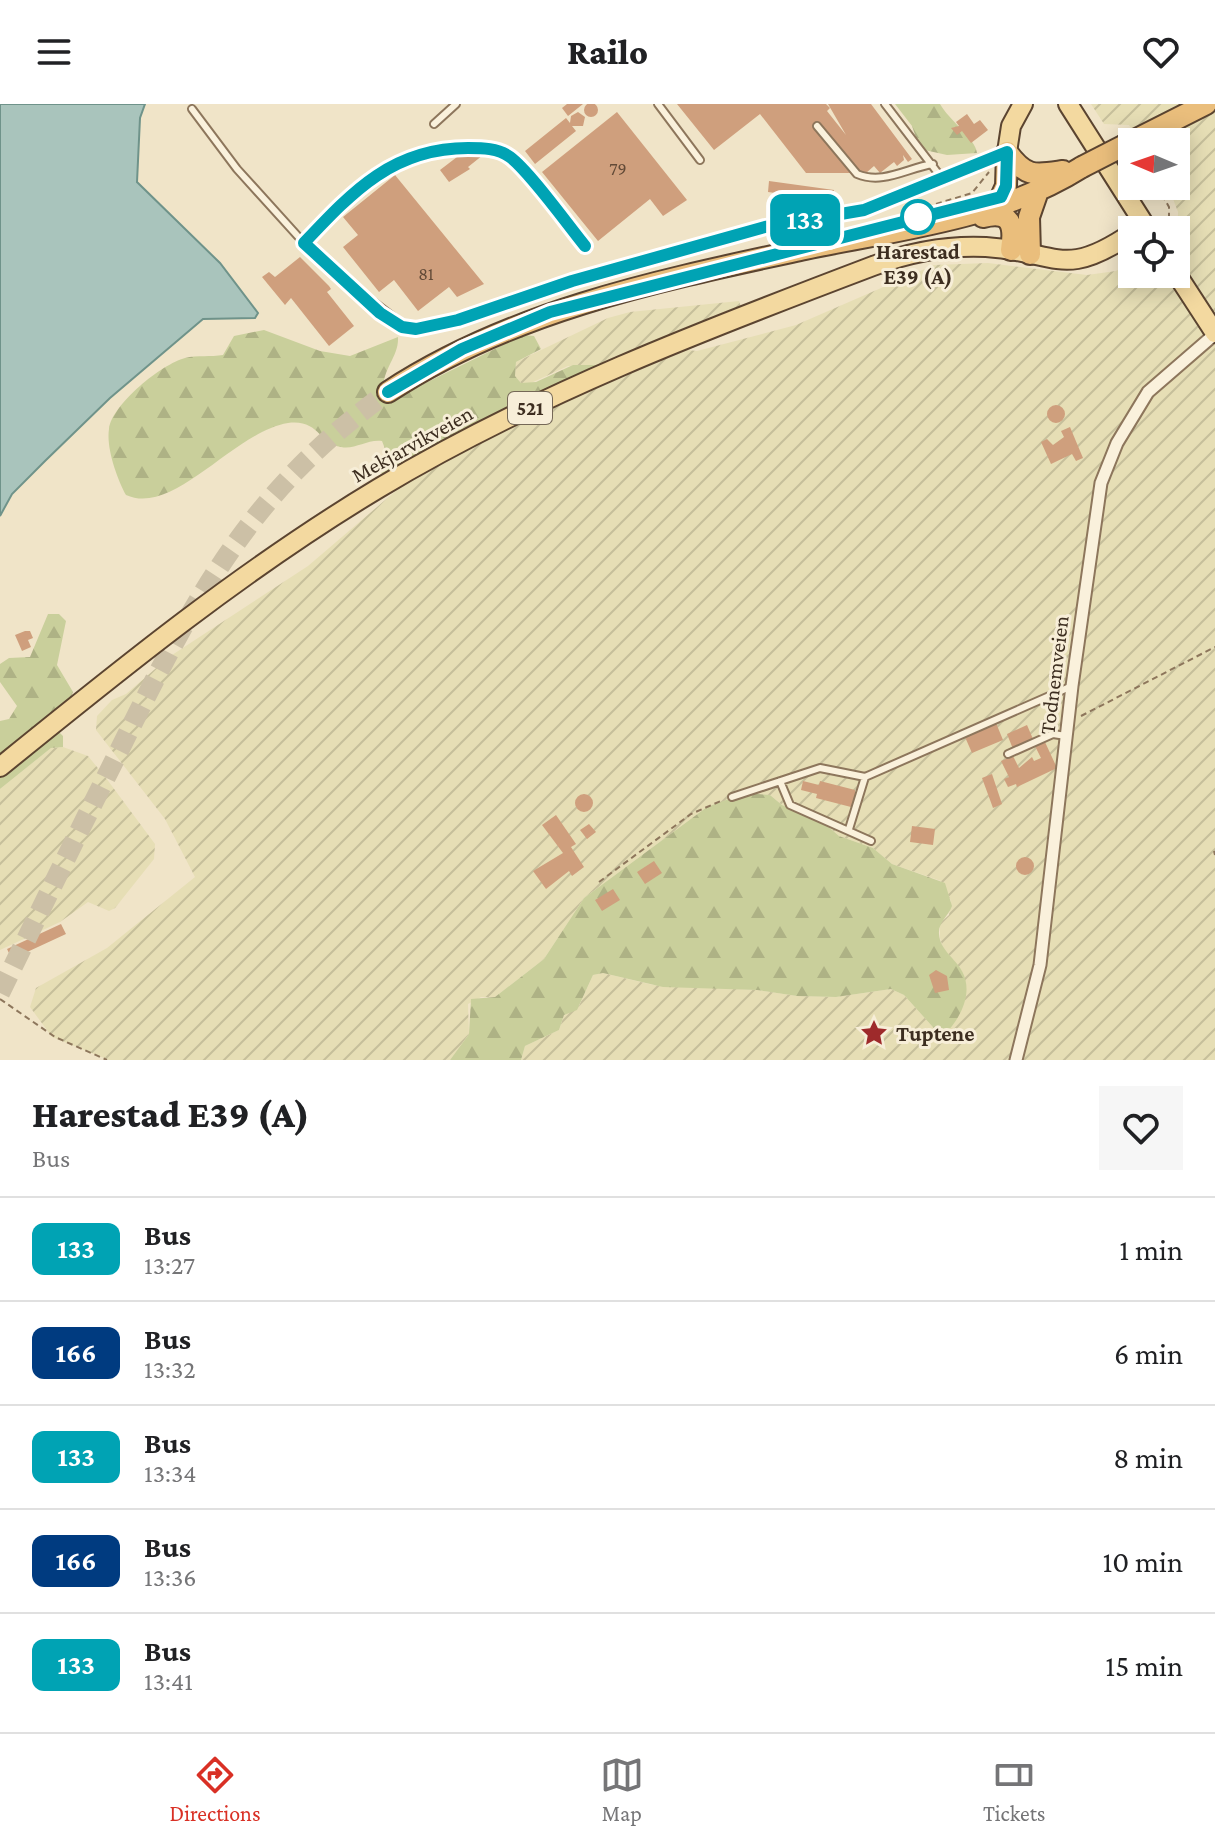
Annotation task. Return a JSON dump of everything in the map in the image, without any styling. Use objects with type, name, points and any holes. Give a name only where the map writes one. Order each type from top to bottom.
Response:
[{"type":"highway","points":[[968,216],[1077,168],[1206,104]]},
{"type":"highway","points":[[1007,152],[1020,169],[1033,176],[1077,168]]},
{"type":"highway","points":[[1003,200],[1007,152]]},
{"type":"highway","points":[[808,248],[851,233],[1038,191],[1077,168]]},
{"type":"highway","points":[[1020,252],[1038,191]]},
{"type":"highway","points":[[388,392],[462,349],[550,312],[808,248],[968,216],[1006,216],[1013,225],[1020,252]]},
{"type":"main road","points":[[1007,152],[1011,126],[1023,104]]},
{"type":"main road","points":[[1068,104],[1136,216]]},
{"type":"main road","name":"Mekjarvikveien","points":[[0,767],[189,618],[293,543],[379,488],[495,425],[618,366],[895,258],[942,248],[1020,252],[1062,261],[1091,258],[1118,243]]},
{"type":"main road","points":[[1186,288],[1215,334]]},
{"type":"street","points":[[372,304],[402,327],[416,329],[458,320],[572,281],[737,234],[864,210],[1007,152]]},
{"type":"street","name":"Todnemveien","points":[[1016,1060],[1040,965],[1072,686],[1091,543],[1106,467],[1148,392],[1215,334]]},
{"type":"lane","points":[[434,124],[456,104]]},
{"type":"lane","points":[[658,104],[700,160]]},
{"type":"lane","points":[[885,104],[941,177]]},
{"type":"lane","points":[[192,109],[237,169],[304,243],[372,304]]},
{"type":"lane","points":[[817,126],[857,174],[866,178],[876,180],[933,164]]},
{"type":"lane","points":[[304,243],[336,209],[387,167],[424,150],[485,148],[510,157],[585,246]]},
{"type":"lane","points":[[732,797],[820,768],[865,777],[1072,686]]},
{"type":"lane","points":[[1008,754],[1053,734],[1066,736]]},
{"type":"lane","points":[[849,829],[865,777]]},
{"type":"lane","points":[[780,781],[790,805],[871,841]]},
{"type":"path","points":[[936,204],[972,193],[990,171]]},
{"type":"path","points":[[1068,721],[1215,647]]},
{"type":"path","points":[[599,882],[691,814],[732,797]]},
{"type":"path","points":[[0,999],[55,1037],[107,1060]]},
{"type":"shaded area","points":[[1091,104],[1215,104],[1215,1060],[521,1060],[525,1046],[559,1030],[564,1015],[579,1006],[593,975],[603,973],[653,985],[757,990],[797,996],[836,997],[891,989],[904,995],[940,1035],[962,971],[943,948],[940,938],[940,923],[949,915],[951,901],[941,881],[892,864],[873,848],[839,836],[824,823],[782,805],[770,795],[750,793],[707,807],[584,898],[544,959],[495,997],[481,997],[468,1004],[469,1034],[450,1060],[109,1060],[52,1037],[30,1007],[36,988],[107,948],[195,877],[165,819],[96,730],[97,716],[112,700],[126,694],[169,657],[308,566],[411,478],[598,365],[568,366],[531,383],[521,383],[515,376],[516,362],[608,318],[630,312],[739,301],[744,315],[686,346],[688,350],[697,351],[796,325],[934,265],[988,263],[1087,275],[1118,270],[1118,288],[1190,288],[1190,216],[1178,216],[1173,200],[1190,200],[1190,128],[1131,128],[1129,125],[1104,124]]},
{"type":"shaded area","points":[[63,747],[88,756],[106,778],[155,844],[154,859],[115,908],[109,911],[88,902],[60,922],[0,950],[0,789],[51,748]]},
{"type":"green space","points":[[895,104],[940,104],[972,142],[977,153],[947,155],[920,149],[912,126]]},
{"type":"green space","points":[[264,330],[320,351],[350,356],[398,337],[383,390],[399,396],[523,335],[534,336],[541,349],[516,362],[515,376],[521,383],[536,382],[573,365],[598,365],[600,371],[581,389],[411,478],[399,489],[386,481],[378,467],[387,454],[382,441],[341,447],[313,428],[288,423],[246,441],[184,484],[164,494],[144,499],[126,495],[111,454],[109,429],[112,419],[128,397],[175,362],[190,357],[223,355],[234,336]]},
{"type":"green space","points":[[48,614],[59,614],[66,621],[57,665],[73,692],[56,729],[63,736],[63,747],[51,748],[0,789],[0,721],[9,719],[17,706],[0,682],[0,664],[9,658],[30,657]]},
{"type":"green space","points":[[745,793],[770,795],[782,805],[824,823],[839,836],[873,848],[892,864],[945,883],[952,906],[940,926],[940,940],[962,971],[967,988],[964,1005],[945,1034],[940,1035],[904,995],[891,989],[836,997],[797,996],[757,990],[663,987],[603,973],[593,975],[577,1010],[564,1015],[559,1030],[525,1046],[521,1060],[450,1060],[469,1034],[471,999],[495,997],[544,959],[584,898],[707,807]]},
{"type":"water","points":[[0,104],[145,104],[140,118],[137,182],[220,263],[258,313],[255,318],[203,319],[110,398],[45,461],[12,494],[0,516]]},
{"type":"building","points":[[591,103],[598,110],[591,117],[584,110]]},
{"type":"building","points":[[567,104],[583,104],[568,116],[562,108]]},
{"type":"building","points":[[677,104],[826,104],[830,108],[827,111],[846,135],[828,104],[871,104],[912,159],[908,162],[903,155],[904,160],[897,166],[894,162],[880,173],[874,166],[866,173],[806,173],[760,114],[714,150]]},
{"type":"building","points":[[578,112],[585,117],[583,126],[572,126],[576,131],[535,164],[525,151],[566,118],[570,123],[571,116]]},
{"type":"building","points":[[617,112],[687,200],[663,216],[650,199],[598,241],[542,172]]},
{"type":"building","points":[[967,114],[974,124],[980,120],[988,130],[971,143],[962,131],[957,135],[951,128],[959,126],[956,122]]},
{"type":"building","points":[[474,144],[483,155],[468,167],[470,169],[449,182],[440,170]]},
{"type":"building","points":[[395,175],[484,284],[457,297],[449,287],[418,311],[394,280],[379,292],[343,247],[358,235],[343,217]]},
{"type":"building","points":[[769,181],[834,190],[833,201],[768,192]]},
{"type":"building","points":[[300,257],[329,286],[331,289],[327,292],[354,326],[329,346],[291,298],[285,305],[262,277],[269,272],[275,277]]},
{"type":"building","points":[[1056,405],[1065,414],[1056,423],[1047,414]]},
{"type":"building","points":[[1070,427],[1083,458],[1076,461],[1072,454],[1051,464],[1041,442],[1047,439],[1053,445],[1064,437],[1061,431]]},
{"type":"building","points":[[30,631],[33,638],[28,640],[31,647],[22,651],[15,635]]},
{"type":"building","points":[[996,723],[1003,740],[972,753],[965,737]]},
{"type":"building","points":[[1027,725],[1033,739],[1013,749],[1007,734]]},
{"type":"building","points":[[1045,742],[1057,768],[1017,787],[1016,784],[1008,787],[1004,779],[1009,777],[1001,761],[1013,756],[1019,768],[1032,757],[1034,761],[1041,758],[1035,746]]},
{"type":"building","points":[[992,774],[1002,804],[993,808],[982,778]]},
{"type":"building","points":[[803,781],[819,785],[820,781],[855,790],[855,801],[851,807],[816,798],[817,794],[801,790]]},
{"type":"building","points":[[580,794],[588,794],[593,803],[591,810],[580,812],[575,807],[575,799]]},
{"type":"building","points":[[556,815],[576,844],[571,847],[584,867],[572,876],[569,871],[546,889],[533,871],[563,853],[542,825]]},
{"type":"building","points":[[589,824],[596,832],[587,839],[580,830]]},
{"type":"building","points":[[912,826],[935,829],[933,845],[910,842]]},
{"type":"building","points":[[1025,857],[1034,866],[1025,875],[1016,866]]},
{"type":"building","points":[[654,861],[662,873],[645,884],[637,872]]},
{"type":"building","points":[[613,889],[620,900],[602,911],[595,900]]},
{"type":"building","points":[[61,924],[66,934],[12,959],[7,949]]},
{"type":"building","points":[[936,970],[947,976],[949,990],[935,993],[929,975]]},
{"type":"tunnel","points":[[0,993],[174,643],[230,551],[298,468],[388,392]]},
{"type":"bus line","name":"133","points":[[388,392],[462,349],[550,312],[1001,197],[1006,186],[1007,152],[864,210],[765,227],[696,245],[572,281],[458,320],[416,329],[402,327],[380,313],[304,243],[336,209],[387,167],[424,150],[441,147],[485,148],[510,157],[585,246]]},
{"type":"place","name":"Harestad E39 (A)","points":[[918,217]]},
{"type":"place","name":"Tuptene","points":[[874,1033]]}]
